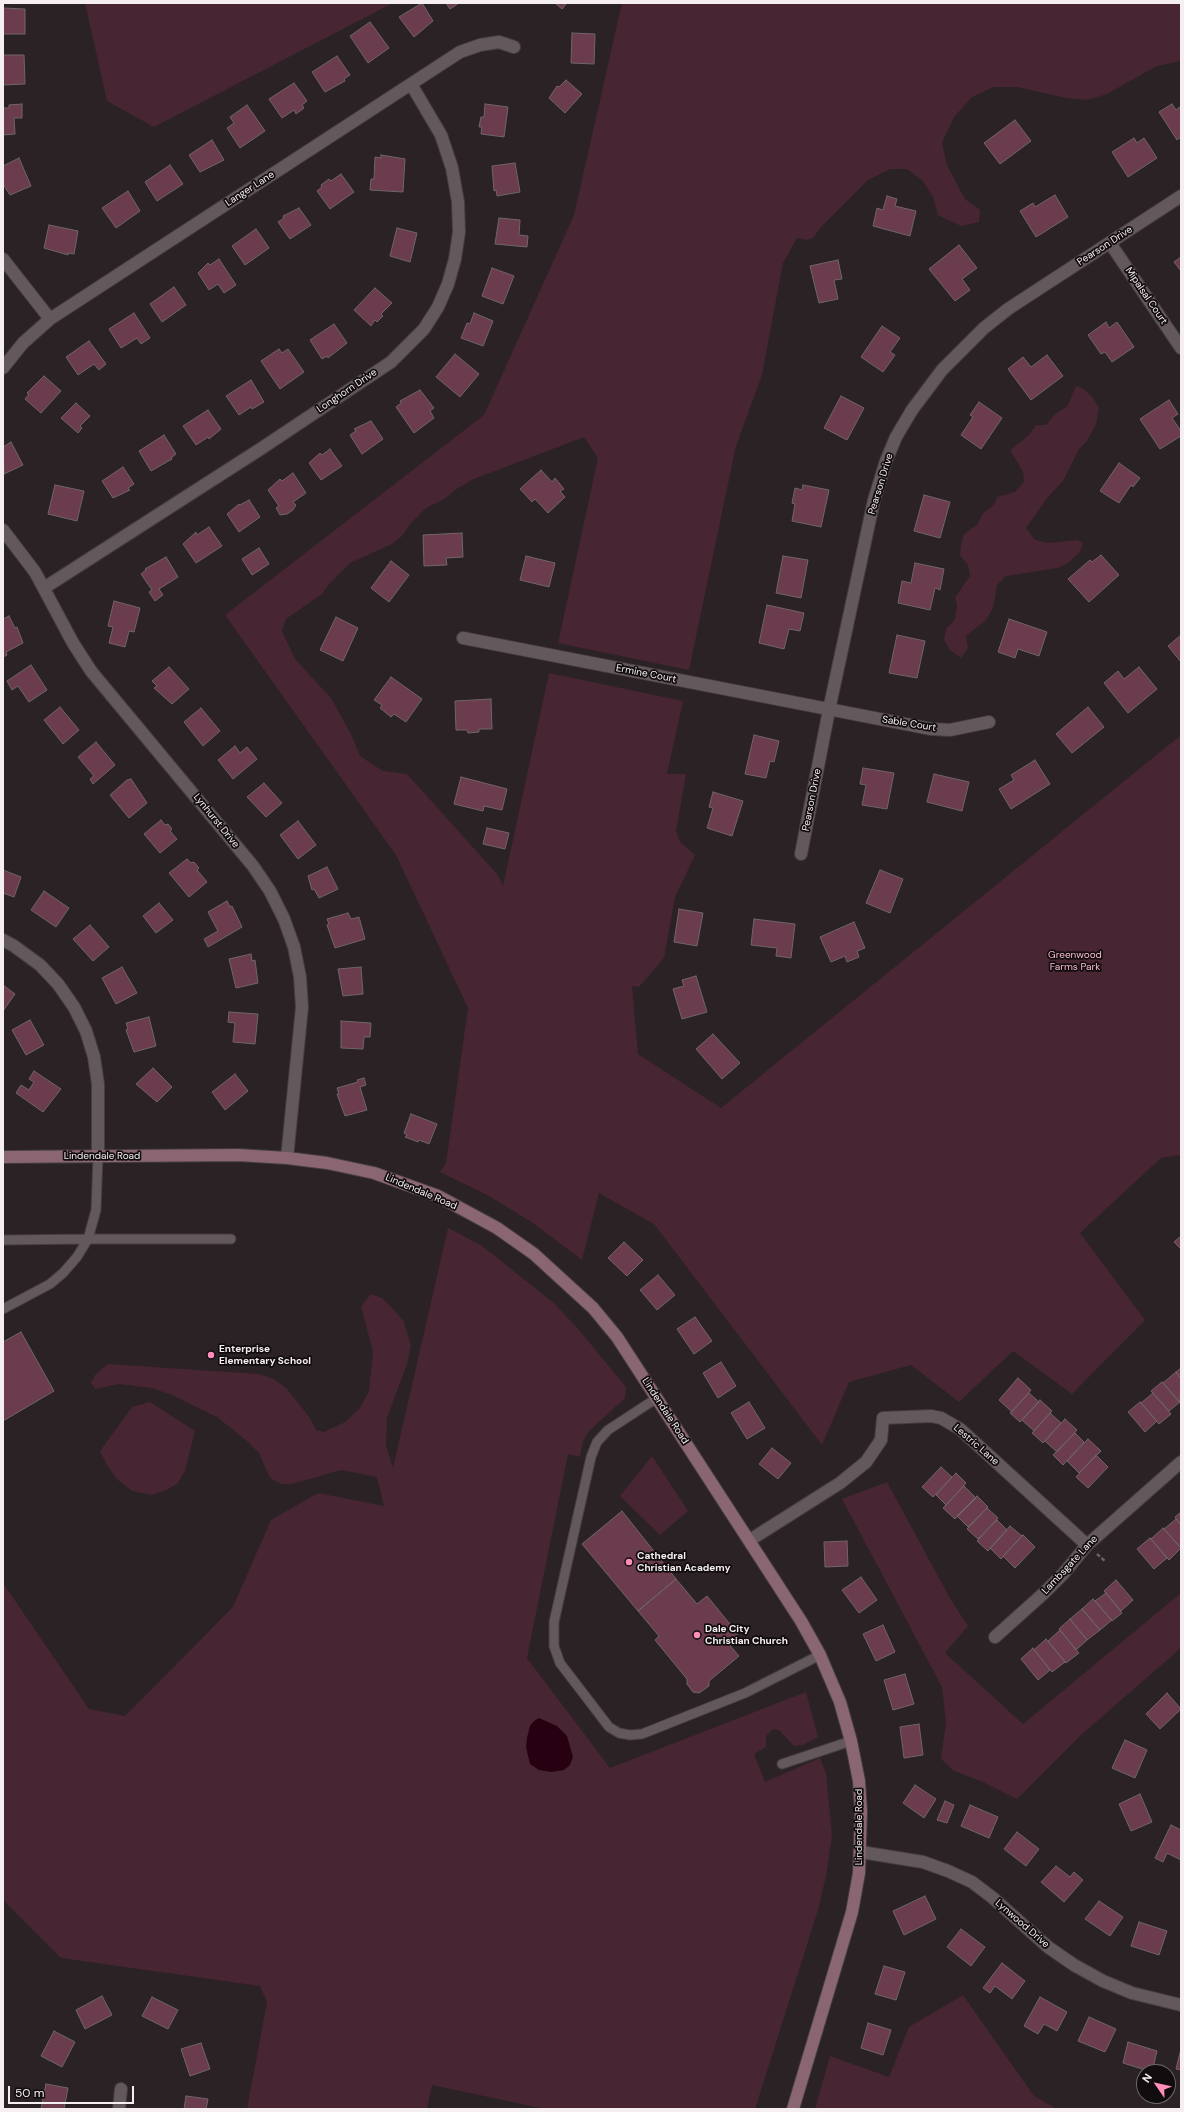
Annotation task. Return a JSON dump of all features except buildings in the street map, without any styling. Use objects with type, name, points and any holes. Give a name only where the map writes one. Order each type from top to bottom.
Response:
[{"type":"street","name":"Langer Lane","points":[[3,368],[23,344],[50,319],[460,52],[480,45],[498,42],[514,47]]},
{"type":"street","name":"Longhorn Drive","points":[[44,588],[391,362],[406,349],[424,329],[440,302],[448,284],[455,259],[459,232],[458,202],[452,168],[441,135],[411,84]]},
{"type":"street","name":"Pearson Drive","points":[[801,854],[829,710],[874,500],[886,461],[912,410],[942,370],[984,328],[1008,309],[1181,196]]},
{"type":"street","name":"Mipalsal Court","points":[[1110,243],[1181,348]]},
{"type":"street","points":[[3,258],[50,319]]},
{"type":"street","name":"Lynhurst Drive","points":[[3,530],[28,561],[44,588],[72,643],[91,671],[253,866],[270,891],[284,918],[294,947],[300,977],[302,1007],[287,1158]]},
{"type":"street","name":"Ermine Court","points":[[463,638],[829,710]]},
{"type":"street","name":"Sable Court","points":[[829,710],[931,729],[950,730],[989,722]]},
{"type":"street","points":[[3,940],[40,965],[58,984],[74,1007],[86,1031],[94,1057],[98,1084],[98,1156]]},
{"type":"street","name":"Lindendale Road","points":[[3,1157],[238,1155],[287,1158],[327,1163],[374,1173],[438,1196],[497,1228],[534,1254],[593,1308],[617,1337],[750,1540],[820,1655],[840,1702],[851,1741],[859,1781],[861,1812],[861,1852],[852,1912],[794,2109]]},
{"type":"street","name":"Lestric Lane","points":[[750,1540],[840,1483],[866,1462],[881,1440],[883,1418],[931,1416],[941,1418],[960,1429],[1087,1545]]},
{"type":"street","name":"Lambsgate Lane","points":[[995,1637],[1054,1583],[1087,1545],[1181,1462]]},
{"type":"street","name":"Lynwood Drive","points":[[861,1852],[923,1862],[948,1870],[972,1882],[993,1898],[1048,1947],[1074,1965],[1103,1981],[1132,1993],[1181,2005]]},
{"type":"street","points":[[119,2109],[120,2089]]},
{"type":"lane","points":[[3,1309],[50,1284],[63,1273],[77,1257],[88,1239],[96,1210],[98,1156]]},
{"type":"lane","points":[[3,1240],[231,1239]]},
{"type":"lane","points":[[657,1398],[608,1430],[597,1442],[590,1457],[554,1622],[554,1646],[560,1663],[609,1727],[619,1733],[630,1735],[642,1734],[745,1692],[820,1655]]},
{"type":"lane","points":[[782,1764],[851,1741]]},
{"type":"green space","points":[[85,3],[393,3],[154,127],[107,101]]},
{"type":"green space","name":"Greenwood Farms Park","points":[[622,3],[1181,3],[1181,61],[1157,66],[1107,94],[1087,100],[1066,98],[1017,87],[994,87],[972,97],[954,117],[942,143],[947,165],[965,199],[980,210],[979,222],[961,226],[938,215],[933,197],[923,181],[907,169],[890,169],[868,180],[822,226],[813,238],[806,240],[797,238],[783,263],[762,375],[736,446],[689,670],[558,643],[598,458],[584,437],[474,479],[458,488],[443,500],[426,508],[411,523],[402,536],[392,544],[350,563],[330,583],[322,594],[286,619],[282,631],[295,659],[331,698],[352,736],[360,756],[383,771],[407,774],[497,874],[503,886],[549,673],[683,701],[667,774],[686,774],[676,831],[680,842],[695,855],[675,897],[664,958],[639,987],[632,986],[638,1054],[721,1108],[1181,735],[1181,1155],[1161,1158],[1080,1233],[1145,1320],[1072,1394],[1013,1351],[959,1402],[911,1365],[849,1382],[822,1445],[654,1224],[599,1193],[582,1260],[533,1223],[489,1196],[440,1172],[446,1163],[468,1008],[396,855],[225,615],[484,415],[574,215]]},
{"type":"green space","points":[[1076,386],[1085,390],[1093,398],[1099,408],[1096,424],[1087,441],[1079,449],[1063,481],[1048,497],[1026,528],[1035,540],[1049,543],[1077,540],[1083,543],[1080,552],[1068,563],[1058,568],[1006,576],[997,585],[993,608],[986,620],[966,636],[968,648],[961,658],[950,650],[944,640],[946,629],[955,619],[957,605],[955,597],[970,576],[968,565],[960,556],[964,534],[978,524],[982,514],[994,505],[997,497],[1015,492],[1024,482],[1023,472],[1010,450],[1029,435],[1036,425],[1046,425],[1055,414],[1067,407]]},
{"type":"green space","points":[[448,1228],[481,1245],[555,1304],[580,1331],[626,1387],[625,1398],[589,1431],[583,1441],[580,1457],[568,1454],[527,1658],[610,1768],[806,1692],[818,1737],[803,1745],[794,1746],[779,1730],[773,1729],[766,1736],[766,1747],[754,1754],[765,1782],[820,1758],[826,1773],[832,1836],[826,1876],[818,1910],[755,2109],[545,2109],[432,2085],[427,2109],[247,2109],[267,2002],[260,1986],[61,1958],[3,1900],[3,1583],[89,1709],[125,1716],[233,1607],[271,1520],[318,1493],[384,1506],[377,1477],[341,1470],[292,1484],[281,1484],[270,1478],[259,1453],[217,1417],[172,1395],[152,1388],[119,1384],[95,1389],[91,1383],[95,1375],[108,1364],[259,1374],[274,1379],[287,1389],[310,1418],[316,1430],[324,1432],[345,1422],[360,1408],[369,1391],[373,1352],[361,1306],[371,1294],[382,1298],[404,1322],[411,1346],[407,1364],[387,1418],[386,1446],[393,1468]]},
{"type":"green space","points":[[150,1402],[195,1431],[185,1471],[177,1484],[152,1495],[132,1491],[118,1480],[108,1467],[100,1451],[132,1407]]},
{"type":"green space","points":[[652,1456],[688,1511],[660,1535],[620,1496]]},
{"type":"green space","points":[[887,1482],[951,1600],[968,1626],[945,1653],[1023,1724],[1181,1593],[1181,1648],[1081,1735],[1017,1799],[983,1782],[954,1771],[941,1759],[946,1722],[942,1687],[842,1499]]},
{"type":"green space","points":[[963,1995],[1034,2096],[1057,2109],[815,2109],[830,2056],[889,2077],[909,2027]]},
{"type":"shaded area","points":[[539,1718],[557,1726],[567,1736],[573,1757],[570,1765],[564,1770],[551,1772],[539,1770],[530,1764],[526,1747],[527,1738],[530,1726]]},
{"type":"place","name":"Enterprise Elementary School","points":[[211,1355]]},
{"type":"place","name":"Cathedral Christian Academy","points":[[629,1562]]},
{"type":"place","name":"Dale City Christian Church","points":[[697,1635]]}]
